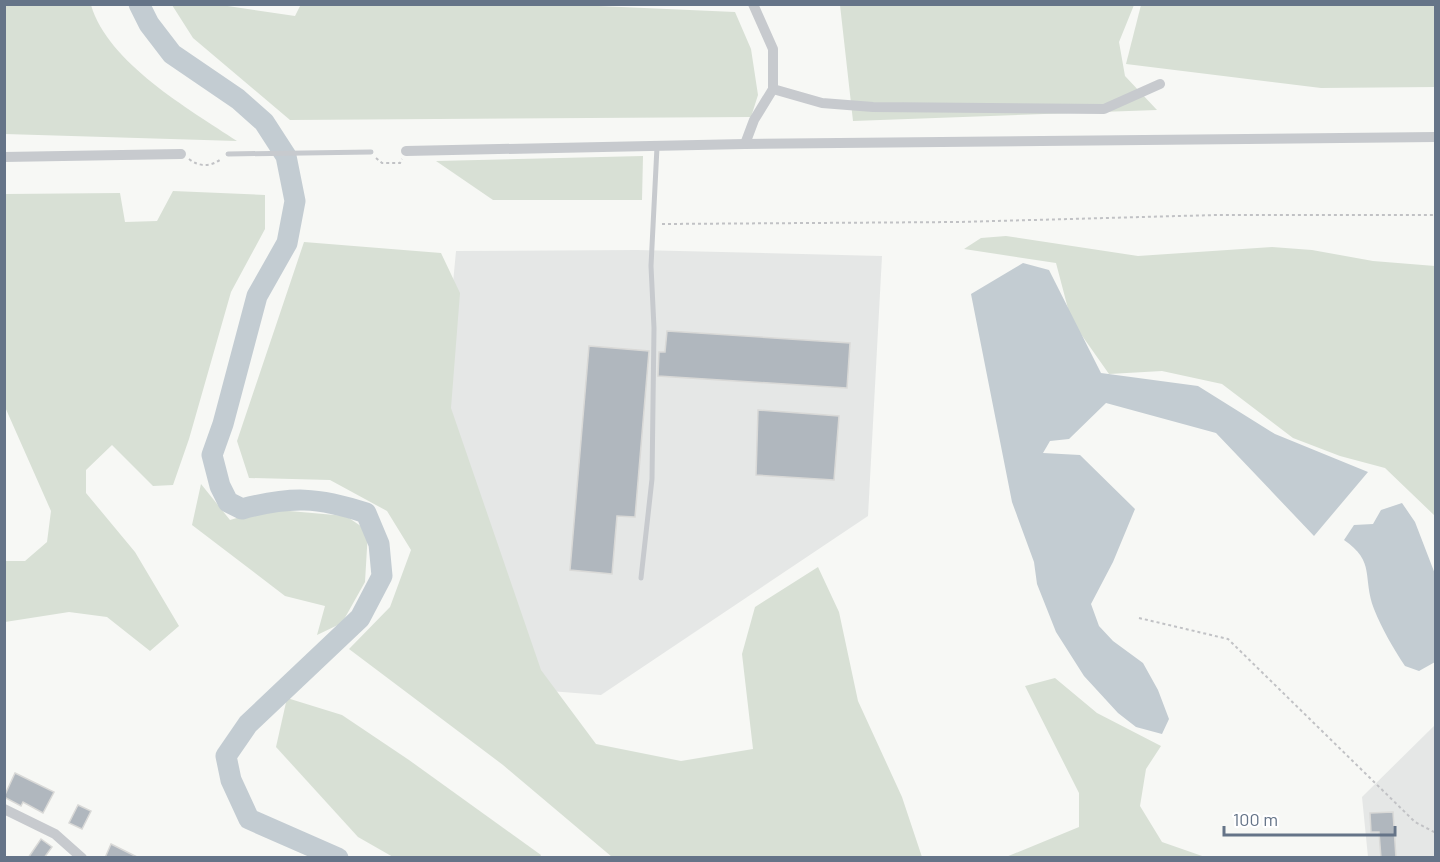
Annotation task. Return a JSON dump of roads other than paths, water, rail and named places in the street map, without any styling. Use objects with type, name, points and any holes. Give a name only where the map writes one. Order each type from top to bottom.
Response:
[{"type":"street","points":[[745,144],[754,120],[774,89],[773,49],[753,4]]},
{"type":"street","points":[[774,89],[822,103],[873,107],[1104,109],[1160,84]]},
{"type":"street","points":[[406,151],[745,144],[1436,137]]},
{"type":"street","points":[[4,157],[182,154]]},
{"type":"street","points":[[4,809],[55,834],[82,858]]},
{"type":"lane","points":[[641,578],[652,479],[653,224],[657,147]]},
{"type":"lane","points":[[228,154],[371,152]]},
{"type":"waterway","points":[[139,4],[149,24],[172,54],[238,99],[264,122],[286,156],[295,201],[287,243],[257,296],[223,424],[212,455],[220,486],[228,502],[242,509],[275,502],[304,500],[319,501],[366,513],[379,544],[382,576],[360,618],[248,724],[226,756],[231,780],[249,819],[338,858]]}]
